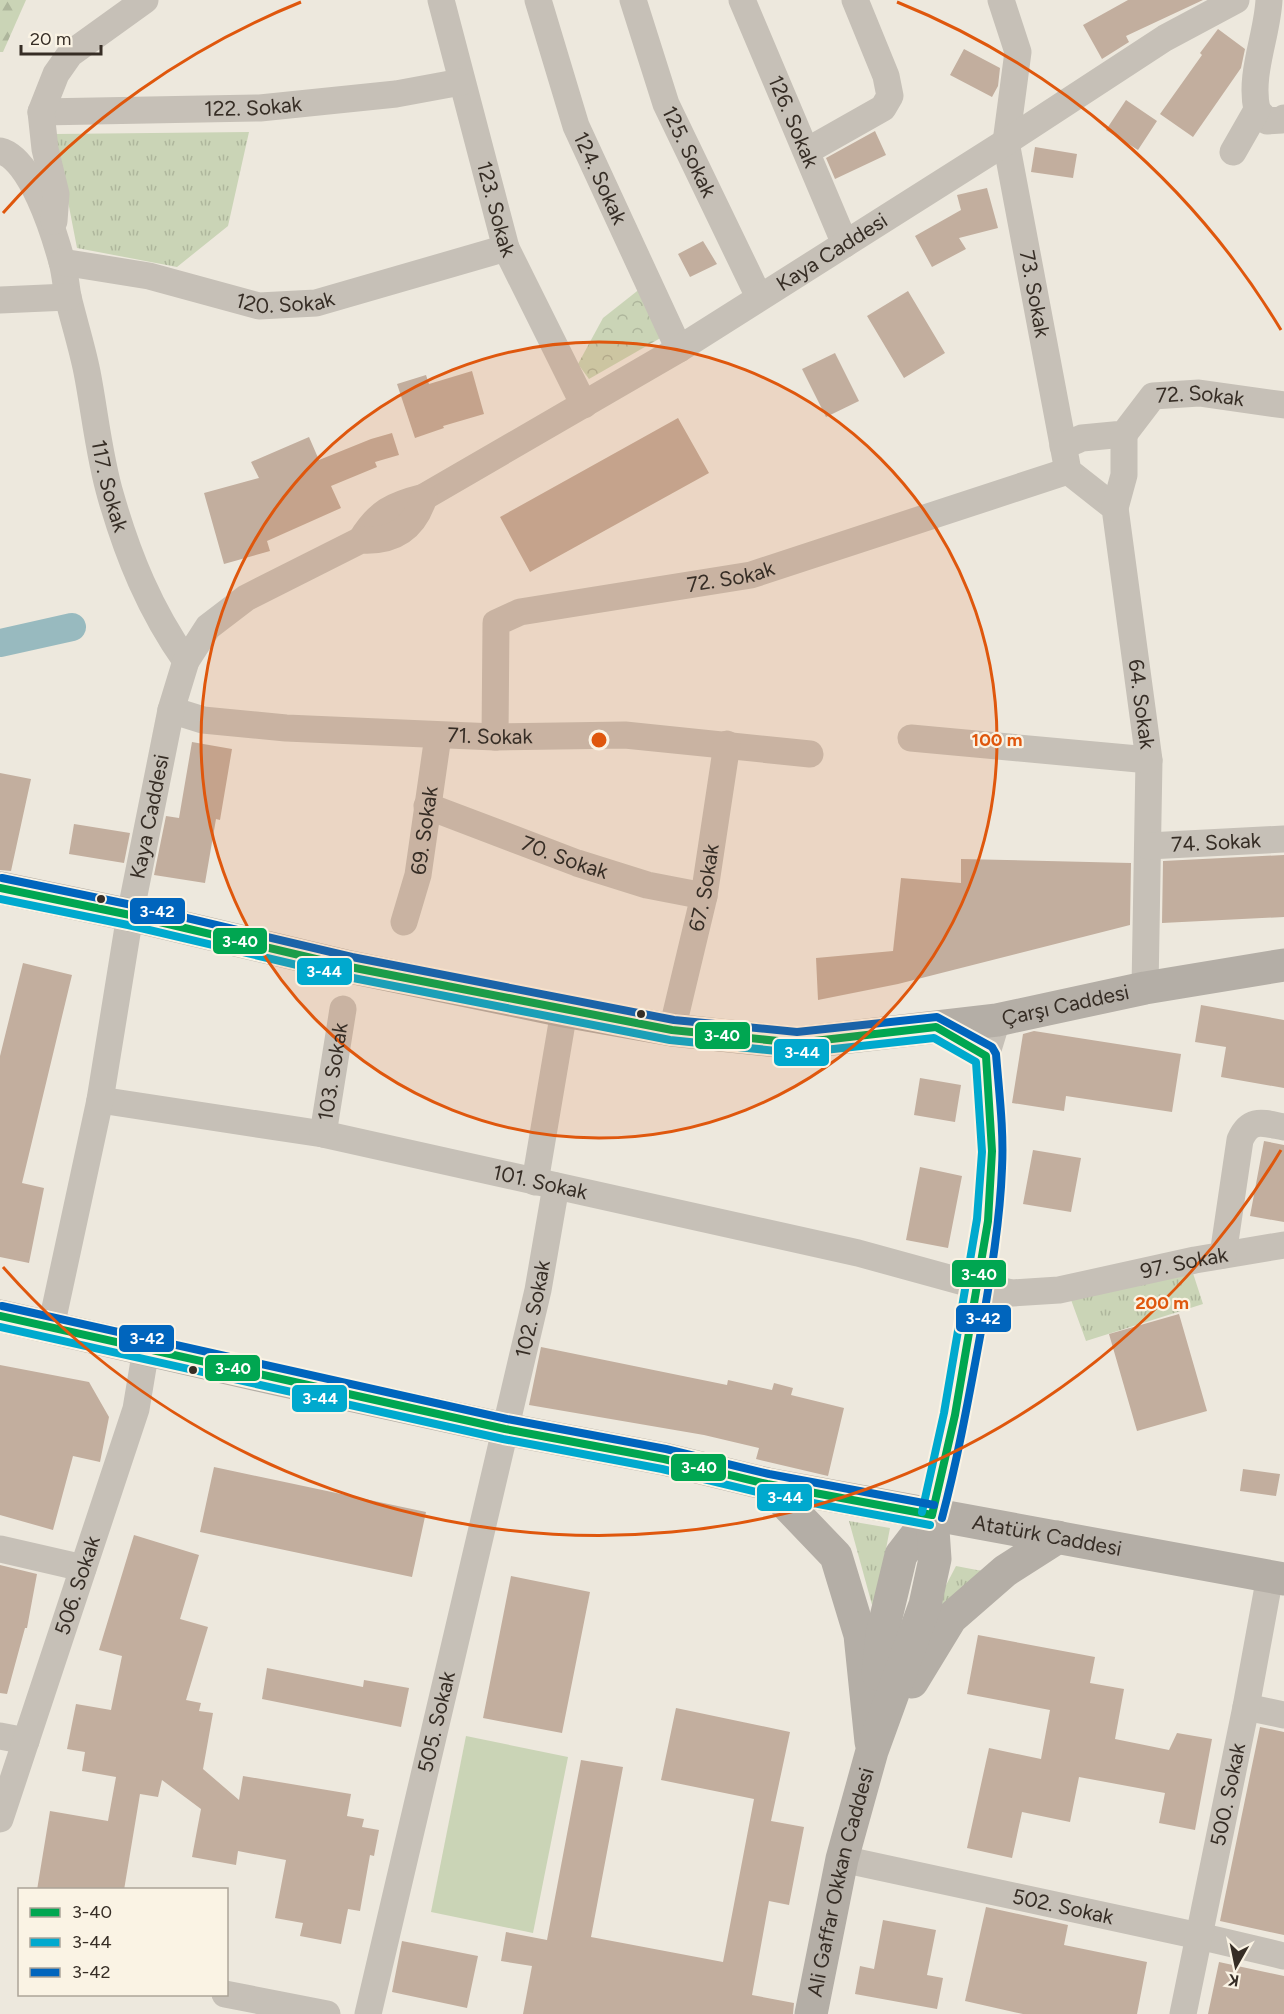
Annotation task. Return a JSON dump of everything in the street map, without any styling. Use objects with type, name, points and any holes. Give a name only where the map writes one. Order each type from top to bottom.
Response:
[{"type":"main road","name":"Çarşı Caddesi","points":[[0,888],[130,915],[350,967],[564,1011],[672,1030],[797,1042],[997,1020],[1145,988],[1284,965]]},
{"type":"main road","name":"Atatürk Caddesi","points":[[0,1316],[291,1383],[505,1429],[663,1459],[767,1484],[1277,1577]]},
{"type":"main road","points":[[767,1484],[836,1556],[860,1635],[872,1751]]},
{"type":"main road","points":[[872,1751],[925,1605],[935,1559],[932,1515]]},
{"type":"main road","points":[[872,1751],[951,1618],[1005,1571],[1058,1537]]},
{"type":"main road","name":"Ali Gaffar Okkan Caddesi","points":[[811,2014],[842,1859],[872,1751]]},
{"type":"street","points":[[53,234],[56,194],[45,149],[41,112],[56,74],[70,54],[145,0]]},
{"type":"street","name":"123. Sokak","points":[[441,0],[506,248],[584,405]]},
{"type":"street","name":"124. Sokak","points":[[538,0],[576,126],[679,349]]},
{"type":"street","name":"125. Sokak","points":[[633,0],[666,104],[759,297]]},
{"type":"street","name":"126. Sokak","points":[[742,0],[845,244]]},
{"type":"street","points":[[807,151],[883,108],[890,96],[886,76],[855,0]]},
{"type":"street","name":"73. Sokak","points":[[1000,0],[1018,52],[1006,142],[1065,459]]},
{"type":"street","name":"Kaya Caddesi","points":[[51,1327],[100,1100],[130,915],[171,710],[186,661],[208,627],[246,598],[361,540],[379,541],[399,534],[418,515],[424,497],[679,349],[1006,142],[1165,38],[1236,0]]},
{"type":"street","points":[[1269,0],[1268,19],[1255,78],[1255,99],[1257,110],[1267,121],[1284,118]]},
{"type":"street","name":"122. Sokak","points":[[41,112],[260,108],[396,94],[461,82]]},
{"type":"street","points":[[1233,152],[1257,110]]},
{"type":"street","name":"117. Sokak","points":[[0,150],[7,152],[21,164],[33,184],[53,234],[62,262],[68,297],[87,370],[110,495],[133,566],[166,633],[186,661]]},
{"type":"street","name":"120. Sokak","points":[[62,262],[149,276],[259,306],[316,303],[506,248]]},
{"type":"street","points":[[0,300],[68,297]]},
{"type":"street","name":"72. Sokak","points":[[495,737],[496,623],[520,612],[751,575],[1065,459],[1082,438],[1124,434],[1153,396],[1199,393],[1284,405]]},
{"type":"street","points":[[1065,459],[1115,508],[1124,475],[1124,434]]},
{"type":"street","name":"64. Sokak","points":[[1115,508],[1149,760],[1145,988]]},
{"type":"street","name":"71. Sokak","points":[[171,710],[203,720],[285,728],[438,736],[625,735],[810,754]]},
{"type":"street","name":"69. Sokak","points":[[404,922],[417,876],[438,736]]},
{"type":"street","points":[[912,738],[1149,760]]},
{"type":"street","name":"67. Sokak","points":[[672,1030],[704,896],[727,744]]},
{"type":"street","name":"70. Sokak","points":[[427,806],[577,863],[647,885],[704,896]]},
{"type":"street","name":"74. Sokak","points":[[1148,846],[1284,839]]},
{"type":"street","name":"103. Sokak","points":[[323,1134],[343,1009]]},
{"type":"street","name":"102. Sokak","points":[[505,1429],[537,1290],[564,1011]]},
{"type":"street","points":[[932,1515],[951,1437],[978,1286],[992,1166],[986,1056],[997,1020]]},
{"type":"street","points":[[936,1027],[986,1056]]},
{"type":"street","name":"101. Sokak","points":[[100,1100],[323,1134],[858,1253],[978,1286]]},
{"type":"street","points":[[1223,1255],[1240,1140],[1245,1128],[1254,1123],[1284,1127]]},
{"type":"street","name":"97. Sokak","points":[[978,1286],[1012,1293],[1059,1290],[1223,1255],[1284,1245]]},
{"type":"street","name":"506. Sokak","points":[[0,1819],[136,1408],[146,1349]]},
{"type":"street","name":"505. Sokak","points":[[368,2014],[505,1429]]},
{"type":"street","points":[[0,1549],[83,1568]]},
{"type":"street","name":"500. Sokak","points":[[1183,2014],[1246,1707],[1277,1577]]},
{"type":"street","points":[[1246,1707],[1284,1715]]},
{"type":"street","points":[[0,1736],[26,1741]]},
{"type":"street","name":"502. Sokak","points":[[842,1859],[1284,1956]]},
{"type":"street","points":[[228,1996],[327,2014]]},
{"type":"green space","points":[[0,0],[26,0],[3,52],[0,52]]},
{"type":"green space","points":[[249,132],[228,226],[177,267],[77,248],[55,134]]},
{"type":"green space","points":[[641,288],[664,336],[589,379],[578,364],[603,318]]},
{"type":"green space","points":[[1191,1267],[1203,1304],[1086,1341],[1070,1297]]},
{"type":"green space","points":[[849,1521],[890,1528],[874,1612]]},
{"type":"green space","points":[[956,1566],[982,1571],[931,1614]]},
{"type":"green space","points":[[466,1736],[568,1757],[533,1933],[431,1912]]},
{"type":"building","points":[[1128,0],[1203,0],[1126,36],[1129,42],[1102,59],[1083,25]]},
{"type":"building","points":[[1218,29],[1245,49],[1241,68],[1193,137],[1160,114]]},
{"type":"building","points":[[964,49],[1000,68],[998,86],[992,97],[950,75]]},
{"type":"building","points":[[1126,100],[1157,121],[1138,150],[1106,130]]},
{"type":"building","points":[[875,131],[886,155],[835,179],[826,158]]},
{"type":"building","points":[[1035,147],[1077,154],[1073,178],[1031,172]]},
{"type":"building","points":[[987,188],[998,228],[959,238],[966,249],[932,267],[915,236],[961,210],[957,195]]},
{"type":"building","points":[[703,241],[717,264],[690,277],[678,254]]},
{"type":"building","points":[[908,291],[945,353],[904,378],[867,316]]},
{"type":"building","points":[[835,353],[859,401],[826,417],[802,369]]},
{"type":"building","points":[[472,371],[484,414],[443,426],[444,428],[415,438],[397,384],[426,375],[429,384]]},
{"type":"building","points":[[678,418],[709,473],[530,572],[500,517]]},
{"type":"building","points":[[392,433],[399,455],[375,462],[377,467],[331,486],[341,508],[267,541],[270,551],[224,564],[204,493],[259,478],[251,462],[309,437],[319,460]]},
{"type":"building","points":[[192,742],[232,749],[220,820],[216,819],[205,883],[154,875],[166,816],[179,818]]},
{"type":"building","points":[[0,773],[31,779],[11,871],[0,870]]},
{"type":"building","points":[[74,824],[130,833],[124,863],[69,854]]},
{"type":"building","points":[[1284,855],[1284,917],[1162,923],[1163,861]]},
{"type":"building","points":[[961,859],[1131,863],[1130,925],[898,984],[818,1000],[816,958],[893,951],[901,878],[961,883]]},
{"type":"building","points":[[23,963],[72,975],[22,1183],[44,1188],[29,1263],[0,1257],[0,1056]]},
{"type":"building","points":[[1201,1005],[1284,1020],[1284,1088],[1221,1077],[1226,1047],[1195,1042]]},
{"type":"building","points":[[1034,1031],[1181,1054],[1172,1112],[1066,1096],[1064,1111],[1012,1103],[1023,1034]]},
{"type":"building","points":[[920,1078],[961,1085],[955,1122],[914,1115]]},
{"type":"building","points":[[1264,1141],[1284,1145],[1284,1222],[1250,1216]]},
{"type":"building","points":[[1033,1150],[1081,1158],[1071,1212],[1023,1204]]},
{"type":"building","points":[[920,1167],[962,1176],[948,1248],[906,1240]]},
{"type":"building","points":[[1179,1314],[1207,1411],[1137,1431],[1109,1334]]},
{"type":"building","points":[[541,1347],[727,1385],[728,1380],[772,1390],[774,1383],[793,1388],[791,1395],[844,1408],[828,1476],[756,1459],[759,1448],[704,1435],[529,1405]]},
{"type":"building","points":[[0,1365],[89,1382],[109,1417],[100,1462],[73,1456],[53,1530],[0,1515]]},
{"type":"building","points":[[214,1467],[426,1512],[412,1577],[200,1532]]},
{"type":"building","points":[[1243,1469],[1280,1474],[1276,1496],[1240,1491]]},
{"type":"building","points":[[134,1535],[199,1555],[180,1619],[208,1627],[186,1700],[201,1703],[199,1711],[213,1713],[203,1769],[239,1800],[243,1776],[351,1794],[347,1816],[364,1819],[362,1827],[379,1830],[374,1856],[370,1855],[360,1911],[348,1909],[341,1944],[300,1936],[303,1923],[275,1918],[286,1860],[238,1851],[236,1865],[192,1857],[201,1809],[162,1780],[158,1797],[140,1794],[124,1888],[37,1888],[50,1811],[108,1821],[116,1777],[82,1771],[85,1752],[67,1749],[76,1704],[111,1710],[122,1656],[99,1650]]},
{"type":"building","points":[[0,1565],[37,1574],[27,1628],[25,1628],[7,1694],[0,1693]]},
{"type":"building","points":[[511,1576],[590,1592],[562,1733],[483,1718]]},
{"type":"building","points":[[978,1635],[1095,1657],[1090,1683],[1124,1689],[1115,1739],[1169,1750],[1177,1733],[1212,1739],[1195,1830],[1159,1823],[1165,1793],[1079,1777],[1070,1822],[1022,1812],[1012,1858],[967,1848],[989,1748],[1041,1759],[1050,1710],[967,1694]]},
{"type":"building","points":[[267,1668],[363,1687],[364,1680],[409,1688],[401,1727],[262,1699]]},
{"type":"building","points":[[676,1708],[790,1732],[771,1821],[804,1827],[789,1905],[769,1901],[752,1995],[794,2003],[793,2014],[523,2014],[532,1966],[501,1961],[506,1932],[547,1940],[581,1760],[623,1767],[591,1937],[723,1962],[754,1799],[661,1780]]},
{"type":"building","points":[[1260,1727],[1284,1732],[1284,1935],[1220,1921]]},
{"type":"building","points":[[986,1907],[1068,1925],[1064,1945],[1147,1962],[1137,2014],[1023,2014],[965,2001]]},
{"type":"building","points":[[883,1920],[936,1930],[927,1975],[943,1978],[937,2009],[855,1994],[860,1966],[874,1969]]},
{"type":"building","points":[[402,1941],[478,1956],[467,2008],[392,1992]]},
{"type":"building","points":[[1219,1962],[1284,1976],[1284,2014],[1208,2014]]},
{"type":"waterway","points":[[0,643],[72,627]]},
{"type":"transit line","name":"3-42","points":[[2,878],[132,905],[352,957],[674,1020],[797,1032],[937,1017],[992,1047],[996,1054],[1002,1125],[999,1208],[982,1326],[959,1446],[942,1518]]},
{"type":"transit line","name":"3-40","points":[[0,888],[130,915],[350,967],[672,1030],[797,1043],[936,1027],[986,1056],[992,1151],[988,1221],[955,1415],[932,1515]]},
{"type":"transit line","name":"3-44","points":[[0,899],[128,925],[348,977],[670,1040],[797,1053],[934,1038],[976,1062],[982,1152],[977,1219],[944,1413],[922,1512]]},
{"type":"transit line","name":"3-42","points":[[2,1306],[507,1419],[666,1449],[769,1474],[934,1505]]},
{"type":"transit line","name":"3-40","points":[[0,1316],[505,1429],[664,1459],[767,1484],[932,1515]]},
{"type":"transit line","name":"3-44","points":[[0,1327],[503,1439],[662,1469],[765,1494],[930,1525]]}]
